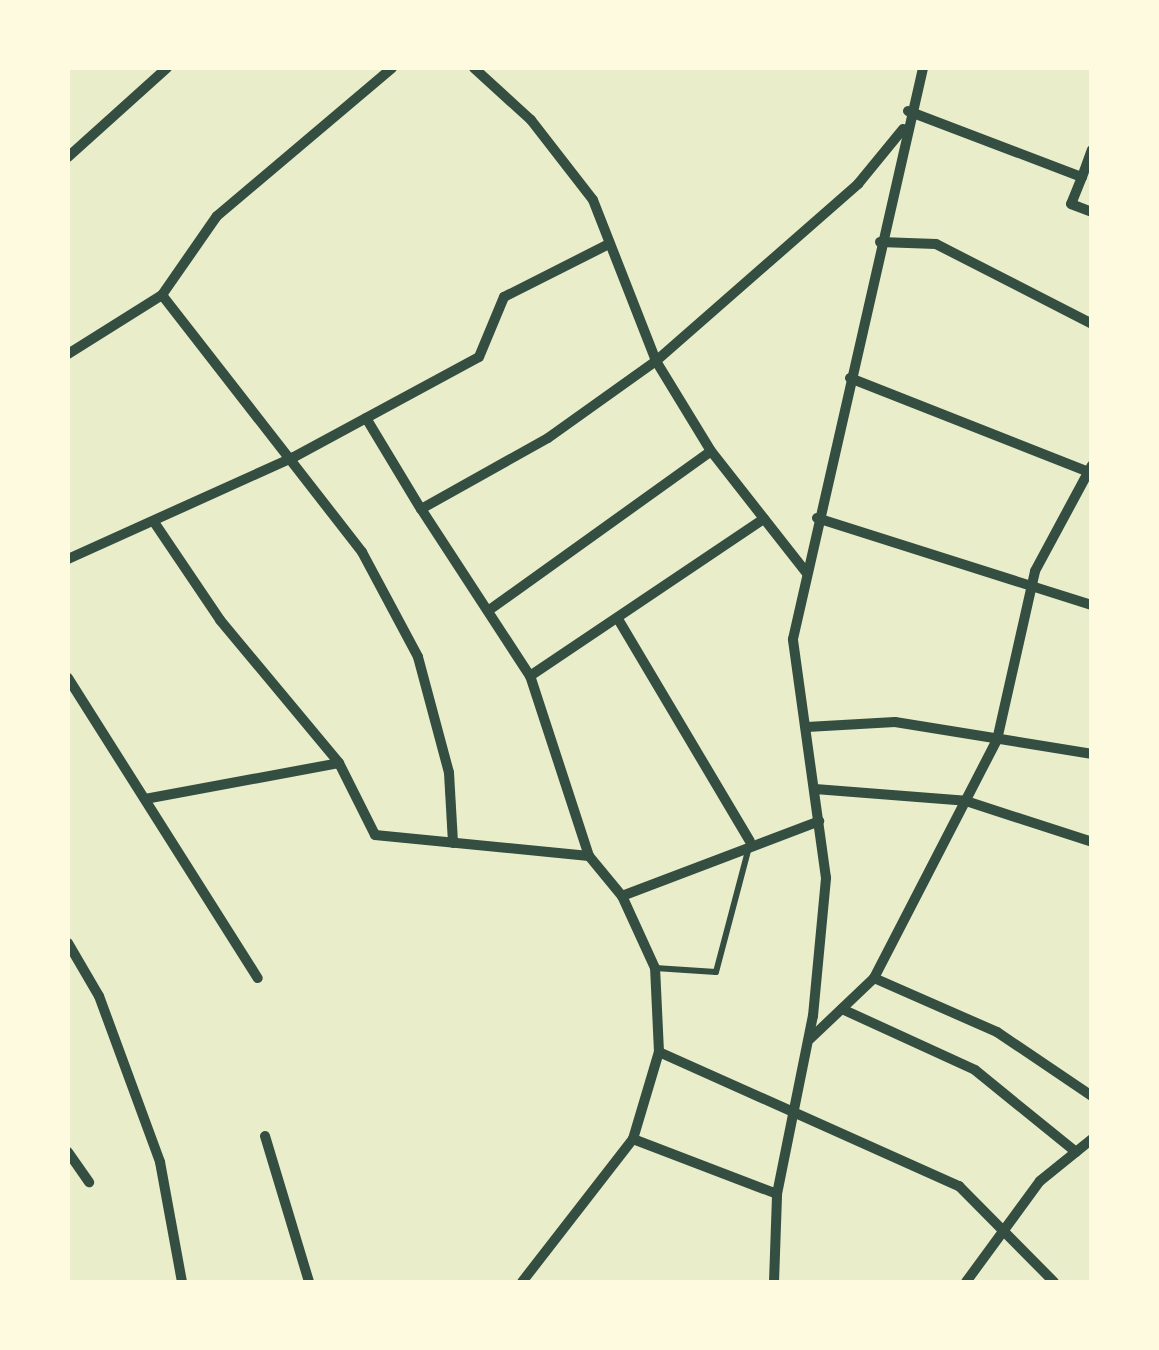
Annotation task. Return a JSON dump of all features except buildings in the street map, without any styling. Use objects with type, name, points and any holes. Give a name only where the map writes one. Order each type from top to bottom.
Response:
[{"type":"street","points":[[68,157],[167,68]]},
{"type":"street","points":[[68,354],[162,295],[218,216],[392,68]]},
{"type":"street","points":[[474,68],[594,200],[656,361],[711,451],[806,572]]},
{"type":"street","points":[[774,1282],[778,1194],[809,1040],[826,878],[792,639],[903,130],[923,68]]},
{"type":"street","points":[[908,112],[1082,177]]},
{"type":"street","points":[[422,509],[548,438],[656,361],[858,184],[903,130]]},
{"type":"street","points":[[1092,150],[1071,204],[1092,212]]},
{"type":"street","points":[[880,242],[936,244],[1092,324]]},
{"type":"street","points":[[68,560],[294,457],[479,357],[504,298],[609,244]]},
{"type":"street","points":[[162,295],[294,457],[362,552],[418,657],[449,773],[453,843]]},
{"type":"street","points":[[809,1040],[874,978],[996,740],[1032,585],[1090,470],[850,378]]},
{"type":"street","points":[[366,418],[422,509],[492,608],[530,676],[588,856],[622,896],[654,968],[660,1052],[633,1139],[522,1282]]},
{"type":"street","points":[[492,608],[711,451]]},
{"type":"street","points":[[817,518],[1092,605]]},
{"type":"street","points":[[530,676],[764,519]]},
{"type":"street","points":[[154,522],[220,620],[339,763],[375,835],[588,856]]},
{"type":"street","points":[[618,618],[750,842]]},
{"type":"street","points":[[68,678],[258,978]]},
{"type":"street","points":[[807,727],[896,722],[1092,754]]},
{"type":"street","points":[[144,799],[339,763]]},
{"type":"street","points":[[815,789],[966,800],[1092,842]]},
{"type":"street","points":[[622,896],[750,842],[819,821]]},
{"type":"street","points":[[68,943],[99,996],[160,1162],[182,1282]]},
{"type":"street","points":[[874,978],[996,1032],[1092,1096]]},
{"type":"street","points":[[842,1008],[975,1070],[1076,1152]]},
{"type":"street","points":[[660,1052],[959,1186],[1054,1282]]},
{"type":"street","points":[[265,1136],[309,1282]]},
{"type":"street","points":[[633,1139],[778,1194]]},
{"type":"street","points":[[966,1282],[1005,1229],[1092,1139]]},
{"type":"street","points":[[68,1152],[89,1182]]},
{"type":"lane","points":[[654,968],[716,972],[750,842]]}]
